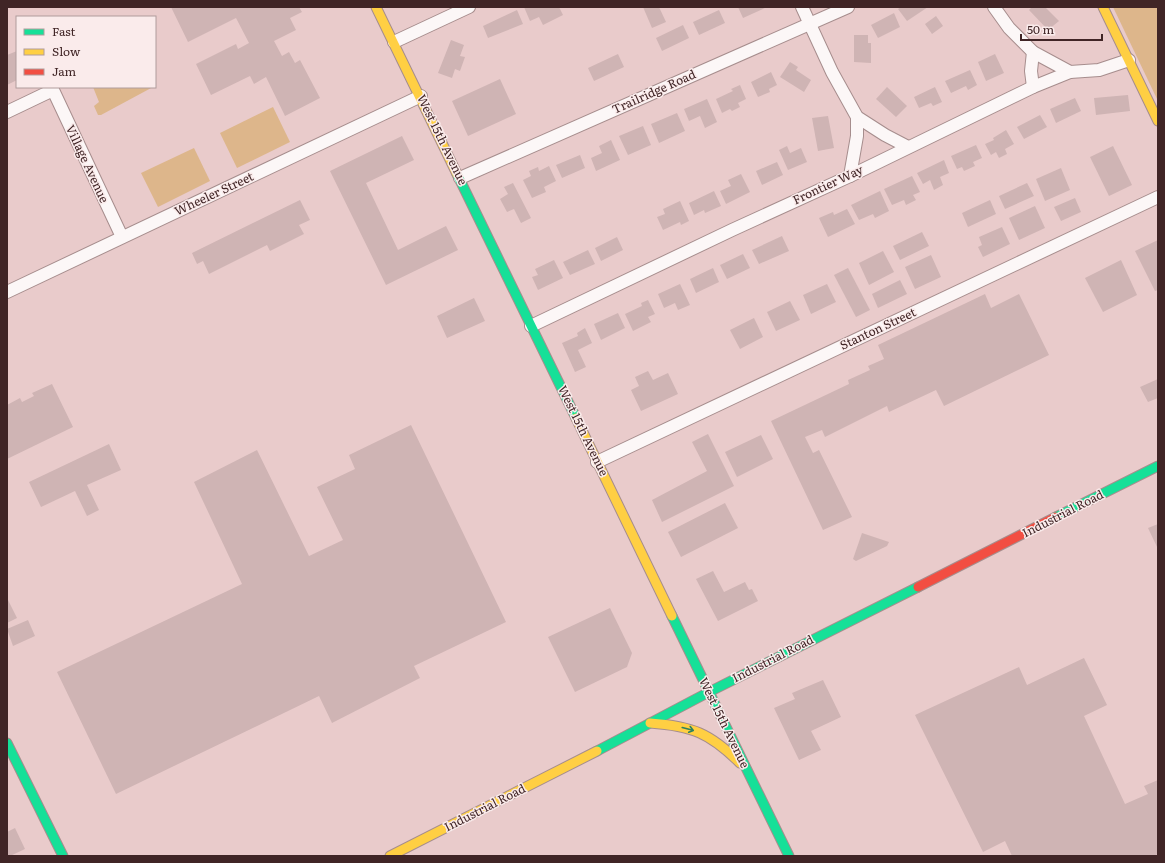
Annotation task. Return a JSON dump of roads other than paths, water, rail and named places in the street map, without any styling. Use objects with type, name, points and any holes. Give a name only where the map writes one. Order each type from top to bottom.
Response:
[{"type":"street","name":"West 15th Avenue","points":[[376,7],[421,96],[531,326],[789,856]]},
{"type":"street","points":[[394,42],[469,7]]},
{"type":"street","points":[[802,7],[832,72],[857,117],[885,136],[908,147]]},
{"type":"street","name":"Trailridge Road","points":[[460,178],[848,7]]},
{"type":"street","points":[[994,7],[1009,28],[1033,52],[1070,72]]},
{"type":"street","points":[[1103,7],[1158,121]]},
{"type":"street","points":[[1033,52],[1031,71],[1033,87]]},
{"type":"street","name":"Frontier Way","points":[[531,326],[732,230],[850,176],[1033,87],[1070,72],[1098,70],[1129,60]]},
{"type":"street","name":"Village Avenue","points":[[7,112],[52,90],[122,237]]},
{"type":"street","name":"Wheeler Street","points":[[7,292],[421,96]]},
{"type":"street","points":[[850,176],[857,136],[857,117]]},
{"type":"street","name":"Stanton Street","points":[[597,462],[1158,197]]},
{"type":"street","name":"Industrial Road","points":[[390,856],[709,692],[1158,466]]},
{"type":"street","points":[[650,723],[687,727],[698,732],[716,741],[746,768]]},
{"type":"street","points":[[7,743],[63,856]]}]
